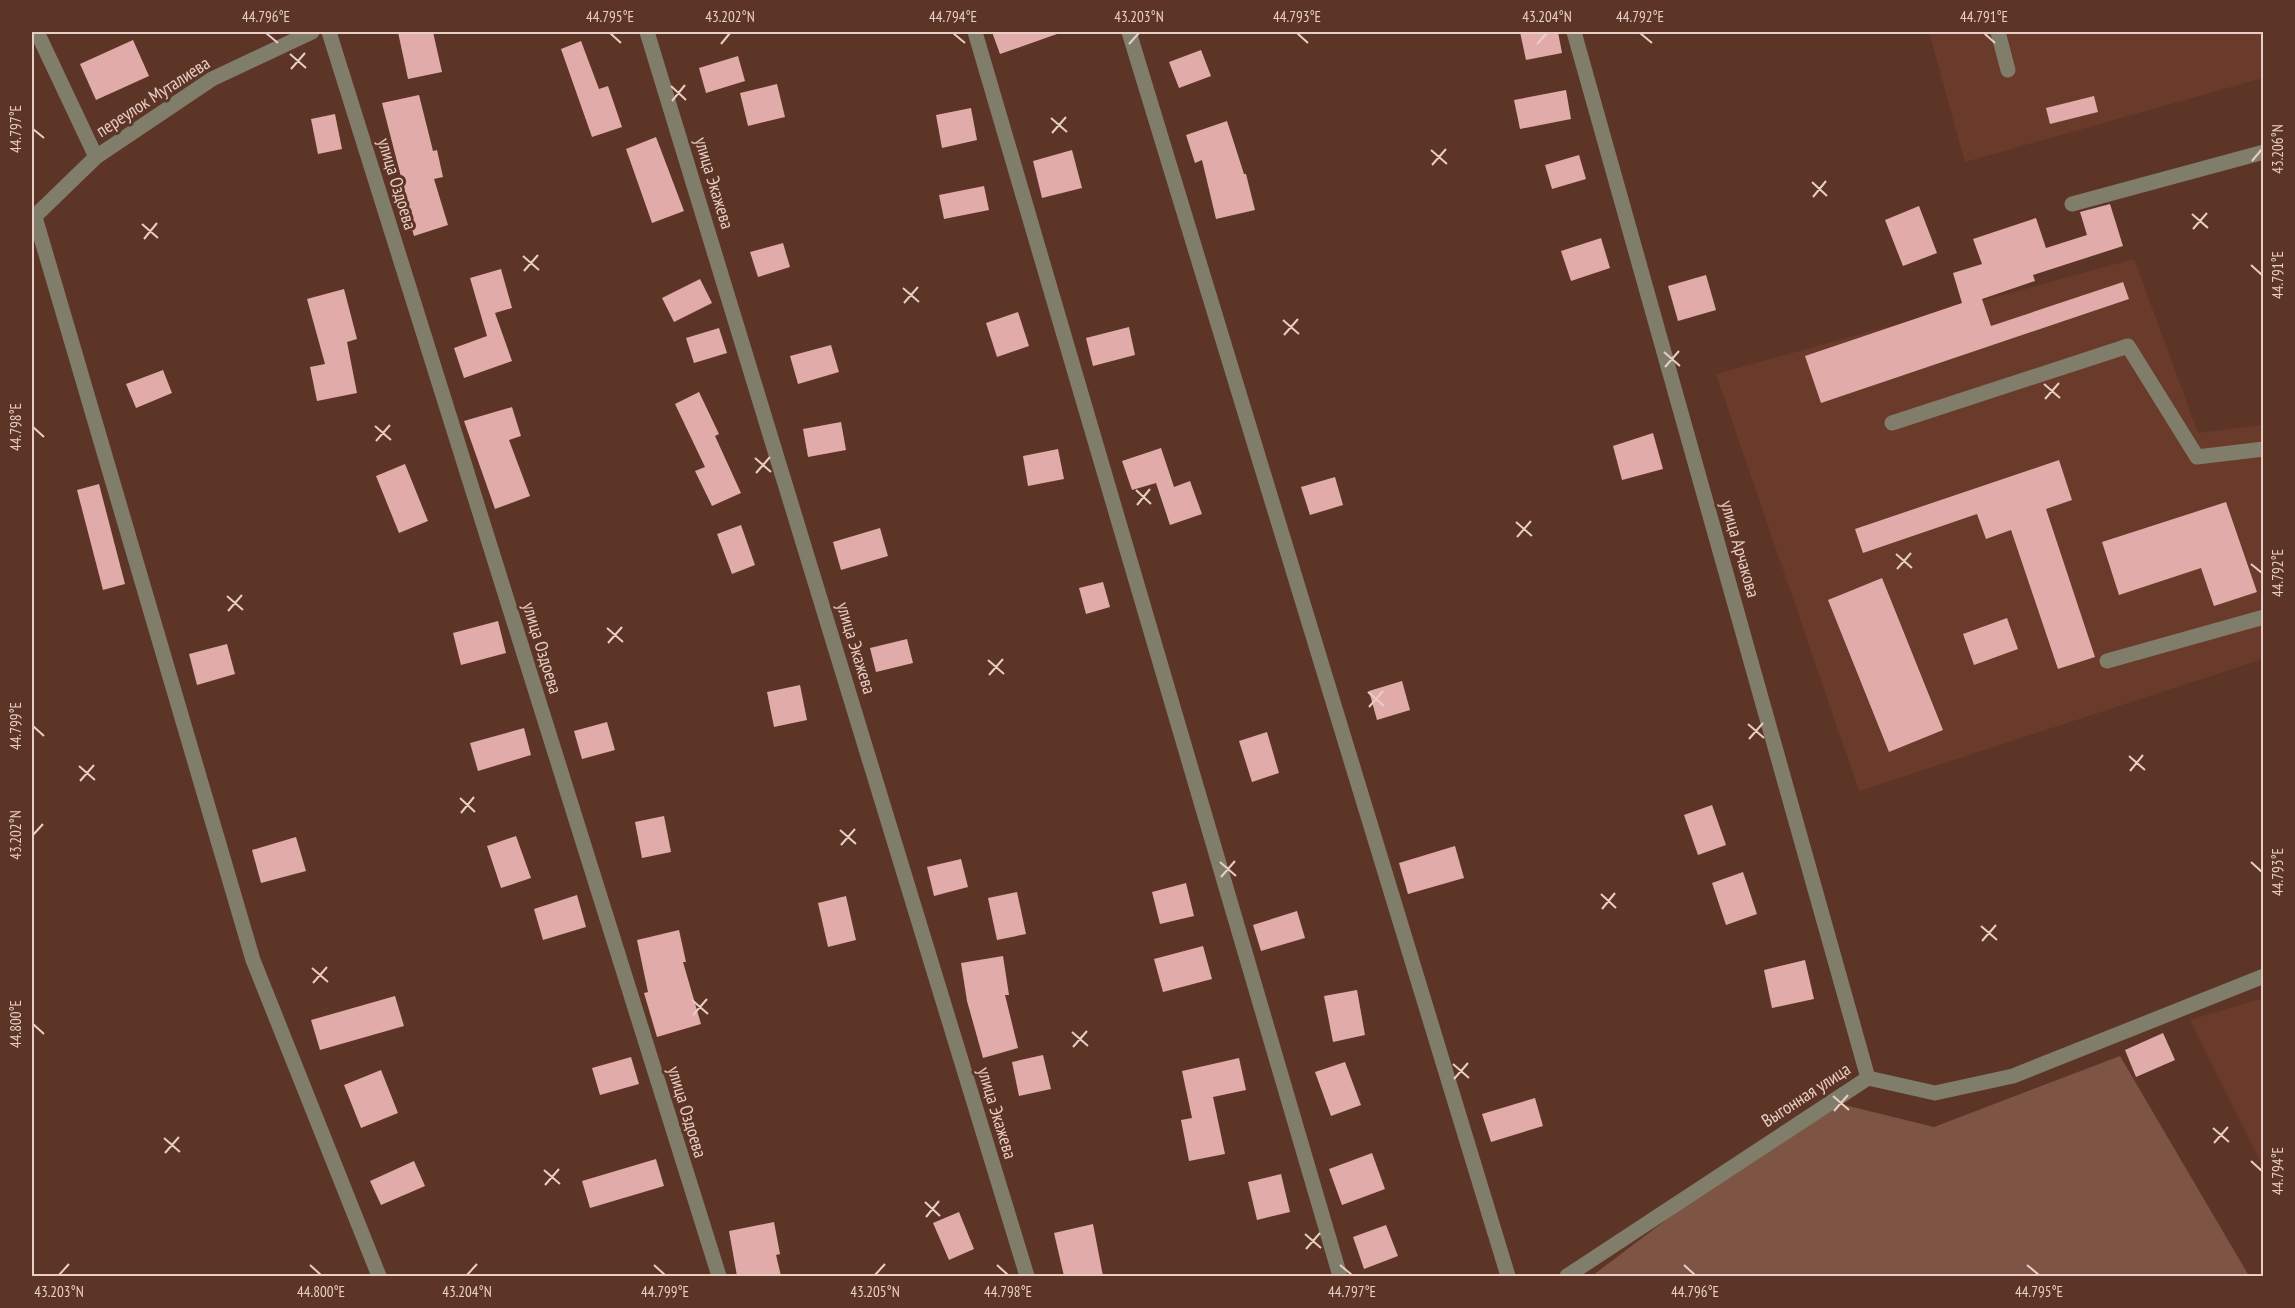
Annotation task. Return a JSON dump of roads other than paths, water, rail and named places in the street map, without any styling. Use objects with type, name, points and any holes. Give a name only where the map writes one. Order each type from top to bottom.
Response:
[{"type":"street","points":[[37,32],[96,158]]},
{"type":"street","name":"переулок Муталиева","points":[[33,218],[96,158],[212,79],[312,32]]},
{"type":"street","name":"улица Оздоева","points":[[329,32],[718,1276]]},
{"type":"street","name":"улица Экажева","points":[[648,32],[1027,1276]]},
{"type":"street","points":[[975,32],[1340,1276]]},
{"type":"street","points":[[1129,32],[1508,1276]]},
{"type":"street","name":"улица Арчакова","points":[[1574,32],[1868,1078]]},
{"type":"street","points":[[1998,32],[2008,70]]},
{"type":"street","points":[[2072,204],[2264,152]]},
{"type":"street","points":[[33,218],[253,960],[379,1276]]},
{"type":"street","points":[[1892,423],[2128,346],[2197,457],[2264,449]]},
{"type":"street","points":[[2107,661],[2264,617]]},
{"type":"street","name":"Выгонная улица","points":[[1567,1276],[1868,1078],[1935,1093],[2013,1076],[2264,976]]}]
